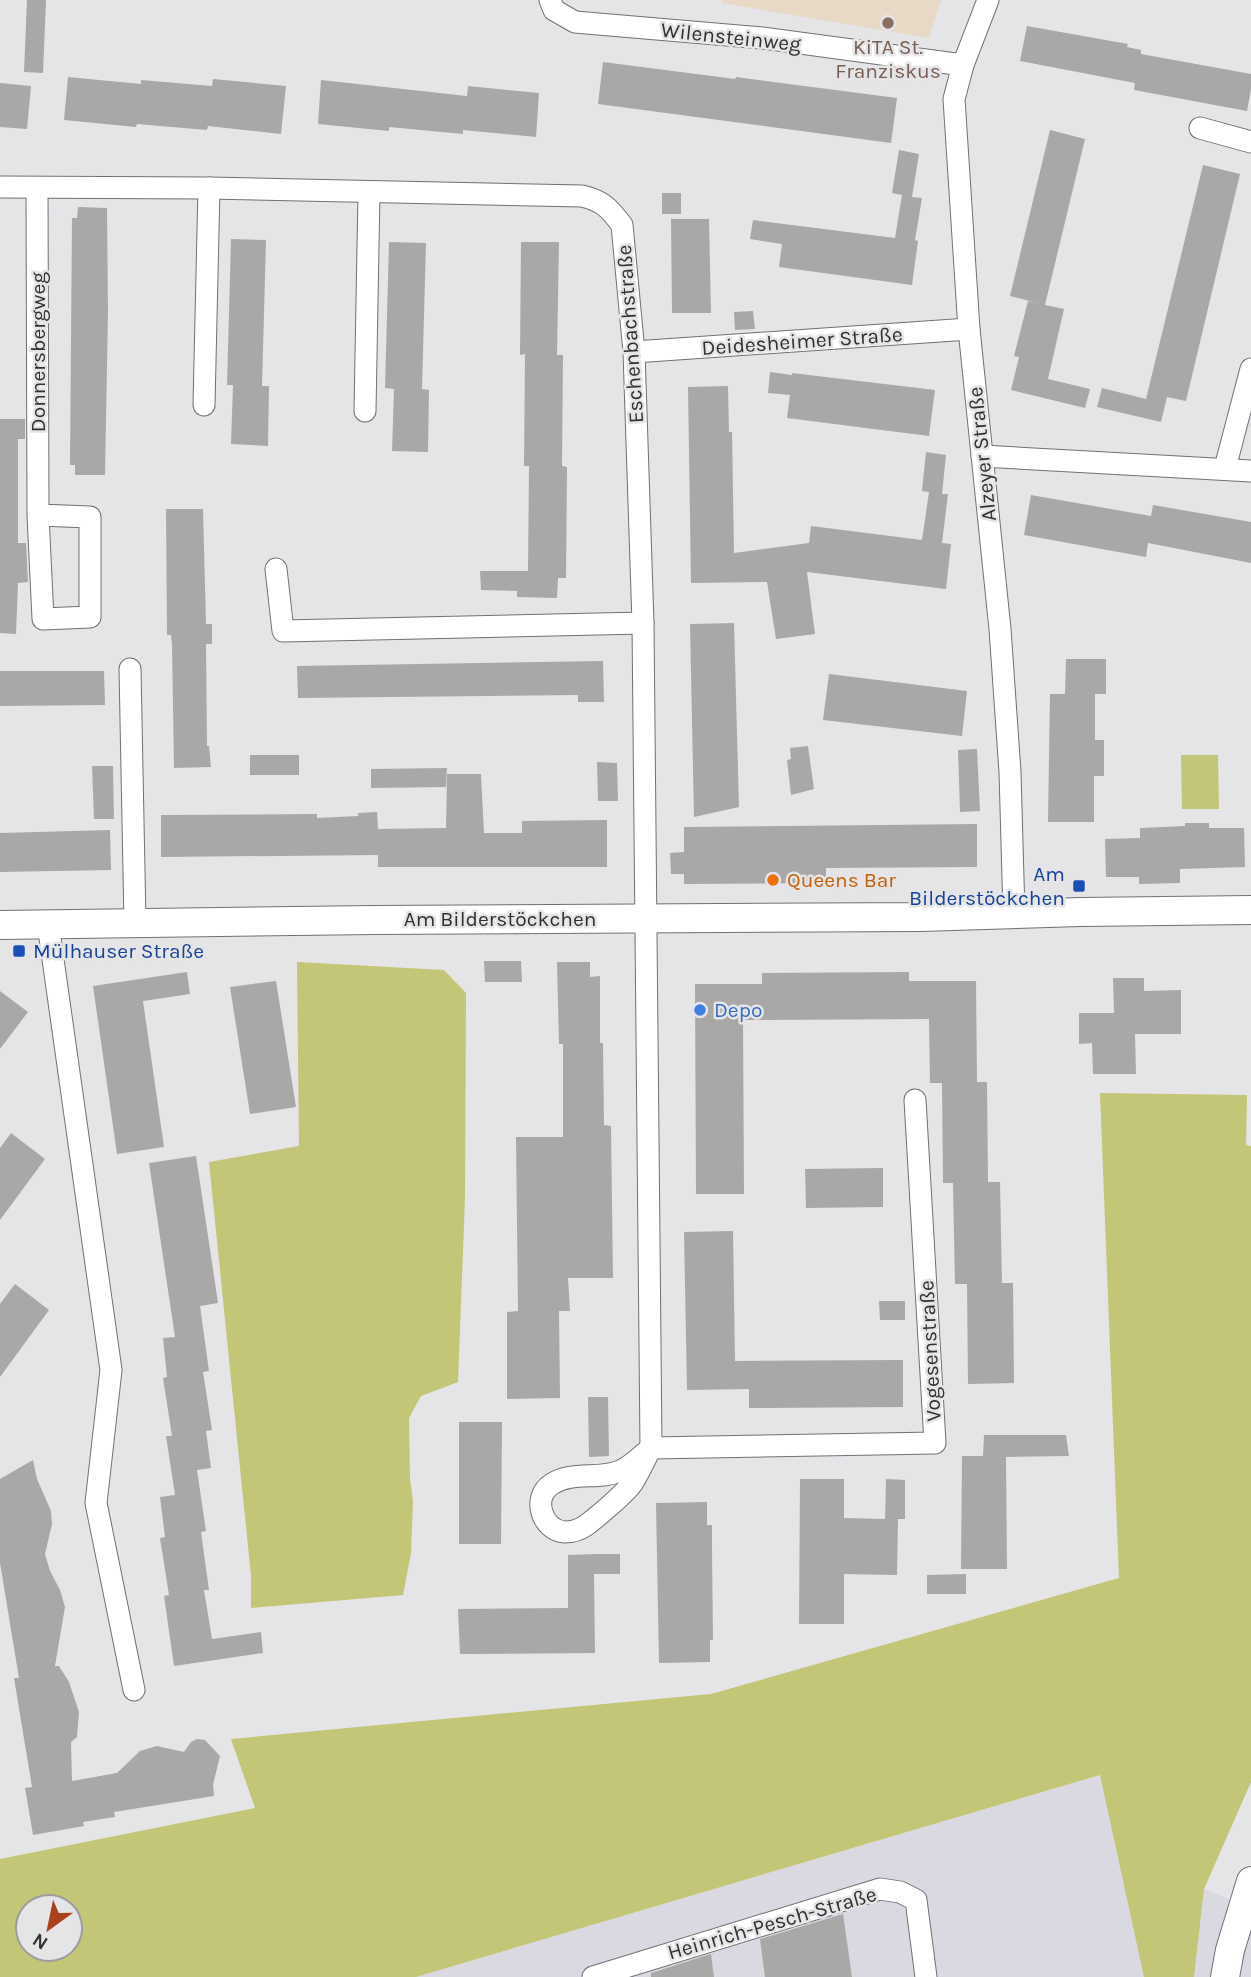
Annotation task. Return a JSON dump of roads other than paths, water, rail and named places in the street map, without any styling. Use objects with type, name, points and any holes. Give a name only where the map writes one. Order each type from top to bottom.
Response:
[{"type":"street","name":"Wilensteinweg","points":[[550,0],[554,10],[575,22],[762,38],[963,65]]},
{"type":"street","name":"Alzeyer Straße","points":[[988,0],[963,65],[954,99],[969,329],[1000,629],[1010,772],[1014,914]]},
{"type":"street","points":[[1199,128],[1251,142]]},
{"type":"street","name":"Eschenbachstraße","points":[[0,187],[209,188],[582,196],[598,200],[611,210],[622,225],[634,352],[643,623],[647,919]]},
{"type":"street","name":"Donnersbergweg","points":[[37,188],[38,515],[43,619],[90,617],[89,517],[38,515]]},
{"type":"street","points":[[204,405],[209,188]]},
{"type":"street","points":[[365,411],[369,192]]},
{"type":"street","name":"Deidesheimer Straße","points":[[634,352],[969,329]]},
{"type":"street","points":[[1225,468],[1251,369]]},
{"type":"street","points":[[982,456],[1251,471]]},
{"type":"street","points":[[276,569],[283,631],[643,623]]},
{"type":"street","points":[[130,669],[135,922]]},
{"type":"street","name":"Am Bilderstöckchen","points":[[0,925],[920,917],[1251,910]]},
{"type":"street","points":[[647,919],[651,1448],[632,1484],[587,1525],[577,1531],[566,1532],[555,1530],[547,1524],[541,1513],[541,1501],[545,1490],[552,1484],[567,1478],[601,1476],[622,1471],[651,1448]]},
{"type":"street","points":[[48,924],[111,1370],[96,1503],[134,1690]]},
{"type":"street","name":"Vogesenstraße","points":[[651,1448],[935,1443],[915,1100]]},
{"type":"street","points":[[1225,1977],[1230,1950],[1251,1881]]},
{"type":"street","name":"Heinrich-Pesch-Straße","points":[[593,1977],[880,1889],[900,1892],[916,1899],[926,1977]]},
{"type":"place","name":"KiTA St. Franziskus","points":[[888,23]]},
{"type":"place","name":"Queens Bar","points":[[773,880]]},
{"type":"place","name":"Am Bilderstöckchen","points":[[1079,886]]},
{"type":"place","name":"Mülhauser Straße","points":[[19,951]]},
{"type":"place","name":"Depo","points":[[700,1010]]}]
